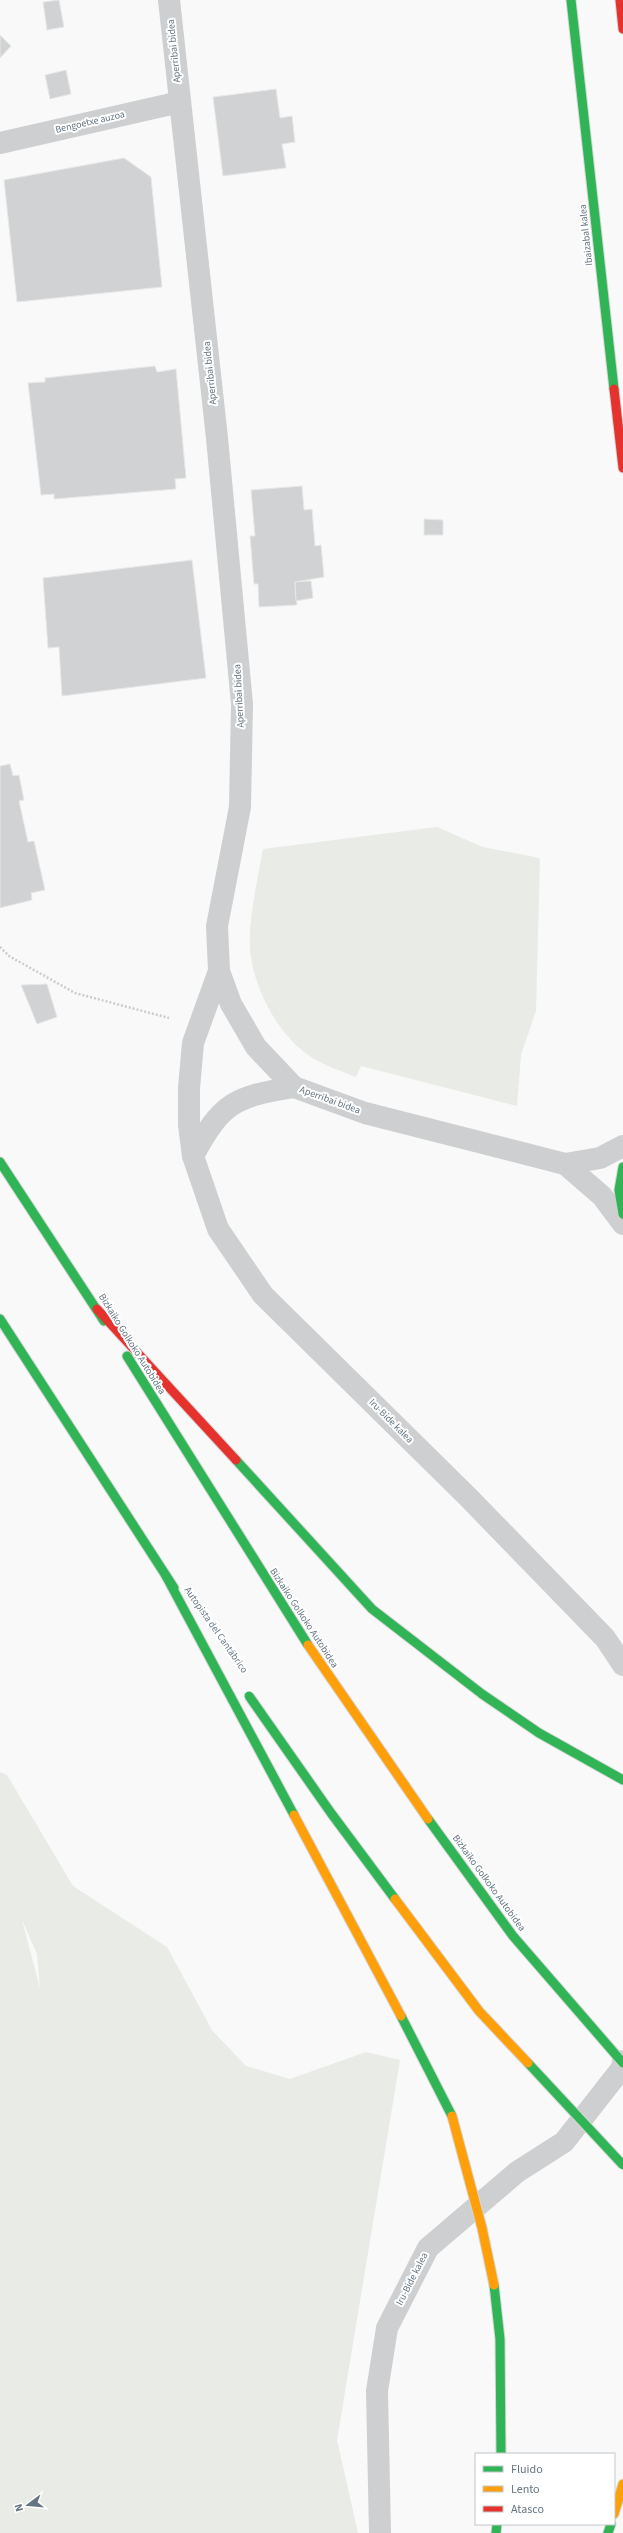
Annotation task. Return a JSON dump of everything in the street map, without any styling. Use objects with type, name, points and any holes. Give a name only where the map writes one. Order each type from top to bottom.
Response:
[{"type":"highway","name":"Ibaizabal kalea","points":[[570,0],[623,468]]},
{"type":"highway","points":[[620,0],[623,29]]},
{"type":"highway","name":"Bizkaiko Golkoko Autobidea","points":[[0,1162],[97,1309],[308,1645],[385,1759],[513,1936],[623,2062]]},
{"type":"highway","points":[[623,1167],[619,1190],[623,1214]]},
{"type":"highway","points":[[97,1309],[372,1609],[482,1694],[539,1733],[623,1780]]},
{"type":"highway","points":[[0,1319],[166,1576],[386,1987],[452,2116],[482,2228],[494,2285],[500,2340],[501,2453]]},
{"type":"highway","name":"Autopista del Cantábrico","points":[[166,1576],[218,1652]]},
{"type":"highway","points":[[247,1693],[331,1813],[479,2011],[623,2165]]},
{"type":"highway","points":[[615,2511],[623,2484]]},
{"type":"street","name":"Aperribai bidea","points":[[169,0],[217,438],[242,704],[240,807],[217,926],[219,971],[231,1004],[256,1047],[294,1087],[364,1113],[565,1164]]},
{"type":"street","name":"Bengoetxe auzoa","points":[[0,143],[180,102]]},
{"type":"street","name":"Iru-Bide kalea","points":[[219,971],[193,1043],[189,1088],[189,1125],[193,1156],[218,1229],[263,1295],[468,1497],[605,1638],[623,1665]]},
{"type":"street","points":[[193,1156],[207,1130],[219,1114],[233,1103],[254,1094],[294,1087]]},
{"type":"street","points":[[565,1164],[600,1158],[623,1146]]},
{"type":"street","points":[[565,1164],[602,1196],[623,1224]]},
{"type":"street","name":"Iru-Bide kalea","points":[[380,2533],[377,2391],[387,2328],[428,2248],[517,2172],[564,2142],[622,2068],[623,2062]]},
{"type":"path","points":[[0,947],[9,956],[75,994],[198,1026]]},
{"type":"shaded area","points":[[437,827],[483,847],[540,858],[536,1011],[521,1055],[517,1106],[361,1066],[356,1077],[323,1063],[304,1052],[284,1031],[267,1006],[256,977],[250,949],[250,926],[263,849]]},
{"type":"shaded area","points":[[0,1772],[7,1775],[73,1886],[167,1947],[212,2030],[246,2066],[290,2079],[366,2052],[400,2060],[337,2440],[358,2533],[0,2533]],"holes":[[[22,1920],[37,1954],[40,1988]]]},
{"type":"building","points":[[59,0],[64,27],[47,30],[43,2]]},
{"type":"building","points":[[0,35],[11,46],[0,58]]},
{"type":"building","points":[[66,70],[71,94],[50,99],[45,75]]},
{"type":"building","points":[[276,89],[280,118],[292,116],[295,142],[282,144],[286,168],[223,176],[213,97]]},
{"type":"building","points":[[124,158],[151,177],[162,287],[17,302],[4,180]]},
{"type":"building","points":[[155,366],[157,372],[176,369],[186,478],[175,479],[176,489],[54,499],[54,494],[41,495],[28,383],[45,382],[45,378]]},
{"type":"building","points":[[302,486],[304,510],[312,509],[315,546],[321,545],[324,577],[295,582],[297,605],[259,607],[258,584],[254,584],[250,536],[255,536],[251,490]]},
{"type":"building","points":[[424,519],[443,520],[443,535],[424,535]]},
{"type":"building","points":[[192,560],[206,678],[62,696],[59,647],[48,648],[43,578]]},
{"type":"building","points":[[311,581],[313,598],[296,601],[295,582]]},
{"type":"building","points":[[10,764],[13,776],[19,775],[24,800],[19,801],[28,842],[34,841],[45,890],[31,893],[32,900],[0,908],[0,766]]},
{"type":"building","points":[[47,984],[57,1017],[37,1024],[21,985]]},
{"type":"traffic: fast","points":[[571,0],[614,389]]},
{"type":"traffic: fast","points":[[0,1162],[104,1321]]},
{"type":"traffic: fast","points":[[623,1167],[619,1190],[623,1214]]},
{"type":"traffic: fast","points":[[0,1319],[174,1588]]},
{"type":"traffic: fast","points":[[127,1356],[308,1645]]},
{"type":"traffic: fast","points":[[236,1460],[372,1609],[482,1694],[539,1733],[623,1780]]},
{"type":"traffic: fast","points":[[166,1576],[294,1815]]},
{"type":"traffic: fast","points":[[249,1696],[331,1813],[395,1899]]},
{"type":"traffic: fast","points":[[428,1819],[513,1936],[623,2063]]},
{"type":"traffic: fast","points":[[401,2016],[452,2116]]},
{"type":"traffic: fast","points":[[528,2063],[623,2165]]},
{"type":"traffic: fast","points":[[494,2285],[500,2339],[501,2453]]},
{"type":"traffic: fast","points":[[496,2533],[497,2525]]},
{"type":"traffic: fast","points":[[608,2533],[611,2525]]},
{"type":"traffic: slow","points":[[308,1645],[428,1819]]},
{"type":"traffic: slow","points":[[294,1815],[401,2016]]},
{"type":"traffic: slow","points":[[395,1899],[479,2011],[528,2063]]},
{"type":"traffic: slow","points":[[452,2116],[482,2228],[494,2285]]},
{"type":"traffic: slow","points":[[615,2511],[623,2484]]},
{"type":"traffic: jam","points":[[620,0],[623,29]]},
{"type":"traffic: jam","points":[[614,389],[623,468]]},
{"type":"traffic: jam","points":[[97,1309],[236,1460]]}]
